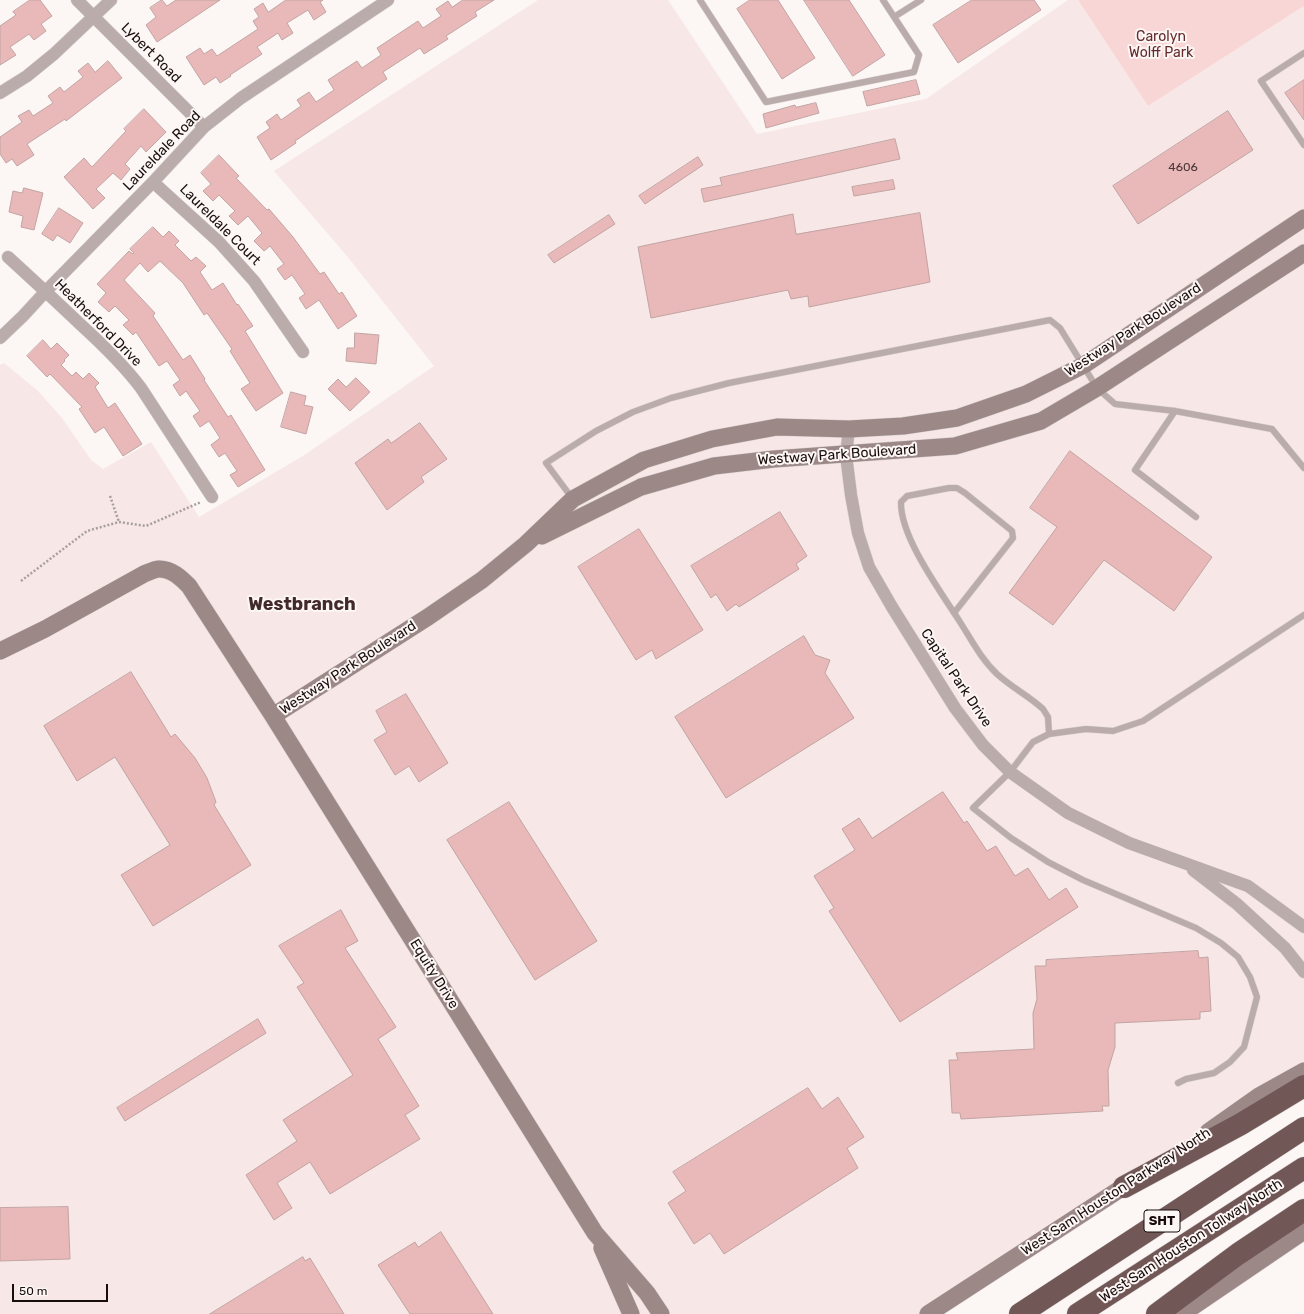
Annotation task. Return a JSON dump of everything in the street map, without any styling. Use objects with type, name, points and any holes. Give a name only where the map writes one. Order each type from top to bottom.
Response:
[{"type":"highway","points":[[1124,1187],[1241,1124],[1304,1086]]},
{"type":"highway","name":"SHT","points":[[1020,1314],[1304,1128]]},
{"type":"highway","name":"West Sam Houston Tollway North","points":[[1078,1314],[1304,1168]]},
{"type":"highway","points":[[1157,1314],[1238,1254],[1304,1210]]},
{"type":"street","name":"Lybert Road","points":[[77,0],[204,127]]},
{"type":"street","points":[[0,93],[27,76],[48,59],[111,0]]},
{"type":"street","name":"Laureldale Road","points":[[0,338],[154,182],[204,127],[241,98],[388,0]]},
{"type":"street","name":"Laureldale Court","points":[[154,182],[219,242],[254,280],[284,322],[302,352]]},
{"type":"street","name":"Westway Park Boulevard","points":[[0,651],[45,629],[144,574],[159,569],[173,572],[189,586],[273,716],[482,580],[526,544],[573,499],[644,460],[712,439],[777,427],[849,429],[903,426],[957,418],[1026,394],[1084,365],[1304,218]]},
{"type":"street","name":"Westway Park Boulevard","points":[[526,544],[641,487],[714,466],[956,446],[1040,421],[1097,388],[1304,253]]},
{"type":"street","name":"Heatherford Drive","points":[[8,257],[46,291],[128,371],[141,388],[212,497]]},
{"type":"street","name":"Capital Park Drive","points":[[849,429],[846,455],[851,495],[858,533],[869,567],[955,708],[983,745],[1010,772],[1068,813],[1129,843],[1248,886],[1304,926]]},
{"type":"street","name":"Equity Drive","points":[[273,716],[595,1233],[631,1314]]},
{"type":"street","name":"Capital Park Drive","points":[[1184,863],[1237,904],[1280,943],[1304,972]]},
{"type":"street","name":"West Sam Houston Parkway North","points":[[928,1314],[1204,1136],[1259,1096],[1304,1070]]},
{"type":"street","points":[[1182,1314],[1304,1231]]},
{"type":"street","name":"Equity Drive","points":[[595,1233],[647,1293],[661,1314]]},
{"type":"lane","points":[[700,0],[766,102],[914,72],[920,55],[883,0]]},
{"type":"lane","points":[[894,17],[920,0]]},
{"type":"lane","points":[[1304,53],[1262,81],[1304,145]]},
{"type":"lane","points":[[573,499],[546,463],[596,431],[633,412],[678,396],[729,383],[1050,320],[1060,328],[1097,388],[1115,404],[1175,411],[1272,428],[1304,468]]},
{"type":"lane","points":[[1175,411],[1135,470],[1196,517]]},
{"type":"lane","points":[[954,613],[1013,538],[1012,531],[957,488],[949,488],[907,496],[901,502],[901,513],[916,552],[954,613],[990,667],[998,675],[1044,709],[1048,717],[1049,734]]},
{"type":"lane","points":[[1178,1083],[1186,1079],[1214,1072],[1230,1062],[1244,1047],[1257,998],[1250,978],[1238,957],[1221,943],[1196,928],[1083,880],[1048,862],[1011,838],[974,808],[1010,772],[1033,742],[1049,734],[1086,729],[1113,731],[1143,720],[1304,615]]},
{"type":"path","points":[[110,496],[119,522]]},
{"type":"path","points":[[21,581],[87,531],[119,522],[146,526],[212,497]]},
{"type":"shaded area","points":[[538,0],[668,0],[757,134],[926,99],[1068,0],[1078,0],[1148,106],[1304,6],[1304,1072],[928,1314],[0,1314],[0,365],[4,363],[38,391],[62,418],[91,460],[103,469],[151,442],[199,517],[303,456],[434,366],[347,256],[274,171]]},
{"type":"green space","name":"Carolyn Wolff Park","points":[[1078,0],[1304,0],[1304,6],[1148,106]]},
{"type":"building","points":[[30,0],[40,0],[52,16],[41,24],[46,31],[34,40],[29,34],[10,47],[16,55],[0,65],[0,26],[16,15],[13,12]]},
{"type":"building","points":[[162,0],[167,6],[176,0],[220,0],[157,42],[146,25],[156,17],[150,8]]},
{"type":"building","points":[[286,0],[323,0],[320,2],[326,12],[314,20],[308,10],[287,23],[293,33],[282,40],[278,33],[257,47],[262,54],[230,75],[231,76],[220,83],[216,77],[204,85],[186,57],[200,48],[204,54],[212,49],[217,56],[258,29],[253,21],[259,17],[254,9],[263,3],[268,12]]},
{"type":"building","points":[[463,0],[494,0],[475,12],[477,16],[446,36],[448,39],[424,54],[420,48],[383,72],[387,79],[295,141],[296,143],[271,160],[257,137],[270,128],[266,122],[277,114],[281,120],[301,106],[297,100],[309,92],[316,102],[334,90],[328,80],[357,61],[362,68],[381,55],[377,48],[418,21],[423,28],[441,16],[436,9],[448,1],[452,7]]},
{"type":"building","points":[[750,0],[778,0],[815,58],[782,79],[737,9]]},
{"type":"building","points":[[804,0],[849,0],[885,55],[853,76]]},
{"type":"building","points":[[972,0],[1034,0],[1041,10],[958,63],[933,25]]},
{"type":"building","points":[[108,61],[122,78],[66,121],[65,119],[27,144],[34,155],[17,166],[12,159],[6,163],[0,154],[0,137],[22,122],[18,116],[29,110],[33,116],[53,103],[48,96],[60,87],[64,92],[83,77],[78,71],[88,63],[95,72]]},
{"type":"building","points":[[916,80],[920,94],[867,106],[863,92]]},
{"type":"building","points":[[1304,80],[1304,120],[1285,93]]},
{"type":"building","points":[[816,103],[819,113],[766,128],[763,114],[795,105],[796,107]]},
{"type":"building","points":[[144,109],[166,132],[146,152],[141,146],[125,164],[130,169],[121,180],[113,173],[96,189],[105,198],[93,209],[64,177],[84,158],[92,167],[126,131],[124,129]]},
{"type":"building","points":[[1228,111],[1253,150],[1138,224],[1113,186]]},
{"type":"building","points":[[895,139],[900,159],[704,202],[701,189],[722,185],[720,178]]},
{"type":"building","points":[[219,155],[239,176],[236,178],[267,210],[269,209],[293,237],[320,274],[324,272],[339,294],[342,292],[357,316],[338,329],[319,300],[306,309],[299,298],[305,294],[292,275],[285,280],[277,269],[284,264],[270,246],[264,251],[254,241],[262,233],[248,216],[238,225],[229,216],[235,211],[219,195],[213,201],[203,191],[211,184],[201,173]]},
{"type":"building","points":[[698,157],[703,165],[645,204],[639,196]]},
{"type":"building","points":[[893,180],[895,189],[854,196],[852,187]]},
{"type":"building","points":[[24,188],[43,193],[34,230],[21,227],[23,216],[9,212],[13,191],[22,193]]},
{"type":"building","points":[[59,208],[83,223],[70,243],[57,235],[53,241],[42,234]]},
{"type":"building","points":[[920,213],[930,282],[809,307],[808,296],[791,299],[788,290],[651,318],[638,247],[793,214],[796,234]]},
{"type":"building","points":[[609,215],[615,224],[554,263],[548,255]]},
{"type":"building","points":[[153,227],[163,237],[169,231],[179,241],[175,245],[191,261],[196,257],[206,266],[200,272],[212,290],[223,283],[253,326],[245,331],[283,393],[256,411],[241,389],[250,383],[230,351],[232,349],[207,313],[204,315],[183,283],[160,261],[148,272],[140,263],[124,280],[155,313],[153,316],[183,360],[190,355],[228,417],[231,415],[265,470],[238,487],[230,475],[237,471],[225,453],[219,457],[211,445],[220,438],[209,421],[200,427],[193,416],[200,411],[186,391],[180,396],[173,385],[180,380],[167,361],[159,366],[136,332],[133,335],[123,325],[129,320],[115,306],[109,312],[98,302],[106,293],[97,284],[129,251],[133,254],[134,253],[130,249]]},
{"type":"building","points":[[355,333],[379,335],[376,364],[346,361],[347,348],[354,348]]},
{"type":"building","points":[[43,340],[51,349],[57,343],[69,355],[61,365],[72,376],[76,372],[83,379],[89,373],[99,383],[95,387],[108,408],[115,403],[142,444],[123,456],[104,427],[95,433],[79,409],[82,407],[50,374],[47,377],[27,356]]},
{"type":"building","points":[[356,378],[370,392],[350,411],[328,389],[338,379],[346,387]]},
{"type":"building","points":[[291,392],[306,396],[304,405],[313,407],[306,434],[281,427]]},
{"type":"building","points":[[420,423],[447,459],[421,477],[424,482],[387,510],[355,463],[388,439],[391,443]]},
{"type":"building","points":[[1070,451],[1212,557],[1174,611],[1104,560],[1053,625],[1009,593],[1057,527],[1030,508]]},
{"type":"building","points":[[780,512],[807,556],[796,564],[799,569],[739,607],[736,604],[727,611],[716,594],[711,598],[691,566]]},
{"type":"building","points":[[639,529],[703,630],[656,659],[652,650],[636,660],[578,567]]},
{"type":"building","points":[[804,636],[815,655],[830,660],[825,673],[854,718],[726,798],[675,717]]},
{"type":"building","points":[[131,672],[171,737],[175,734],[195,758],[207,778],[216,802],[214,805],[251,865],[153,926],[121,875],[170,845],[115,757],[77,781],[44,726]]},
{"type":"building","points":[[406,694],[448,763],[419,782],[409,766],[395,775],[374,740],[387,732],[376,711]]},
{"type":"building","points":[[943,792],[964,823],[967,821],[987,851],[996,846],[1015,876],[1028,868],[1049,900],[1066,888],[1078,907],[900,1022],[829,911],[834,908],[814,876],[855,850],[842,829],[859,818],[872,838]]},
{"type":"building","points":[[509,802],[597,941],[535,980],[447,840]]},
{"type":"building","points":[[341,910],[358,941],[345,948],[396,1027],[378,1039],[419,1106],[405,1115],[420,1139],[330,1194],[310,1162],[277,1183],[292,1208],[274,1220],[246,1175],[297,1141],[283,1120],[353,1075],[297,987],[304,983],[279,946]]},
{"type":"building","points":[[1198,951],[1199,958],[1208,957],[1211,1011],[1200,1012],[1200,1019],[1115,1023],[1115,1047],[1108,1070],[1109,1106],[1102,1106],[1103,1111],[961,1119],[960,1113],[952,1113],[949,1060],[958,1060],[956,1053],[1034,1049],[1033,1013],[1037,999],[1035,966],[1046,966],[1046,960]]},
{"type":"building","points":[[258,1019],[266,1033],[125,1121],[117,1108]]},
{"type":"building","points":[[808,1088],[822,1109],[838,1097],[864,1137],[847,1148],[858,1168],[724,1254],[710,1233],[694,1244],[668,1203],[686,1191],[673,1172]]},
{"type":"building","points":[[68,1207],[70,1259],[0,1261],[0,1208]]},
{"type":"building","points":[[441,1232],[493,1314],[410,1314],[378,1265],[415,1242],[418,1247]]},
{"type":"building","points":[[303,1257],[305,1261],[310,1258],[344,1314],[210,1314]]},
{"type":"district","name":"Westbranch","points":[[302,605]]}]
